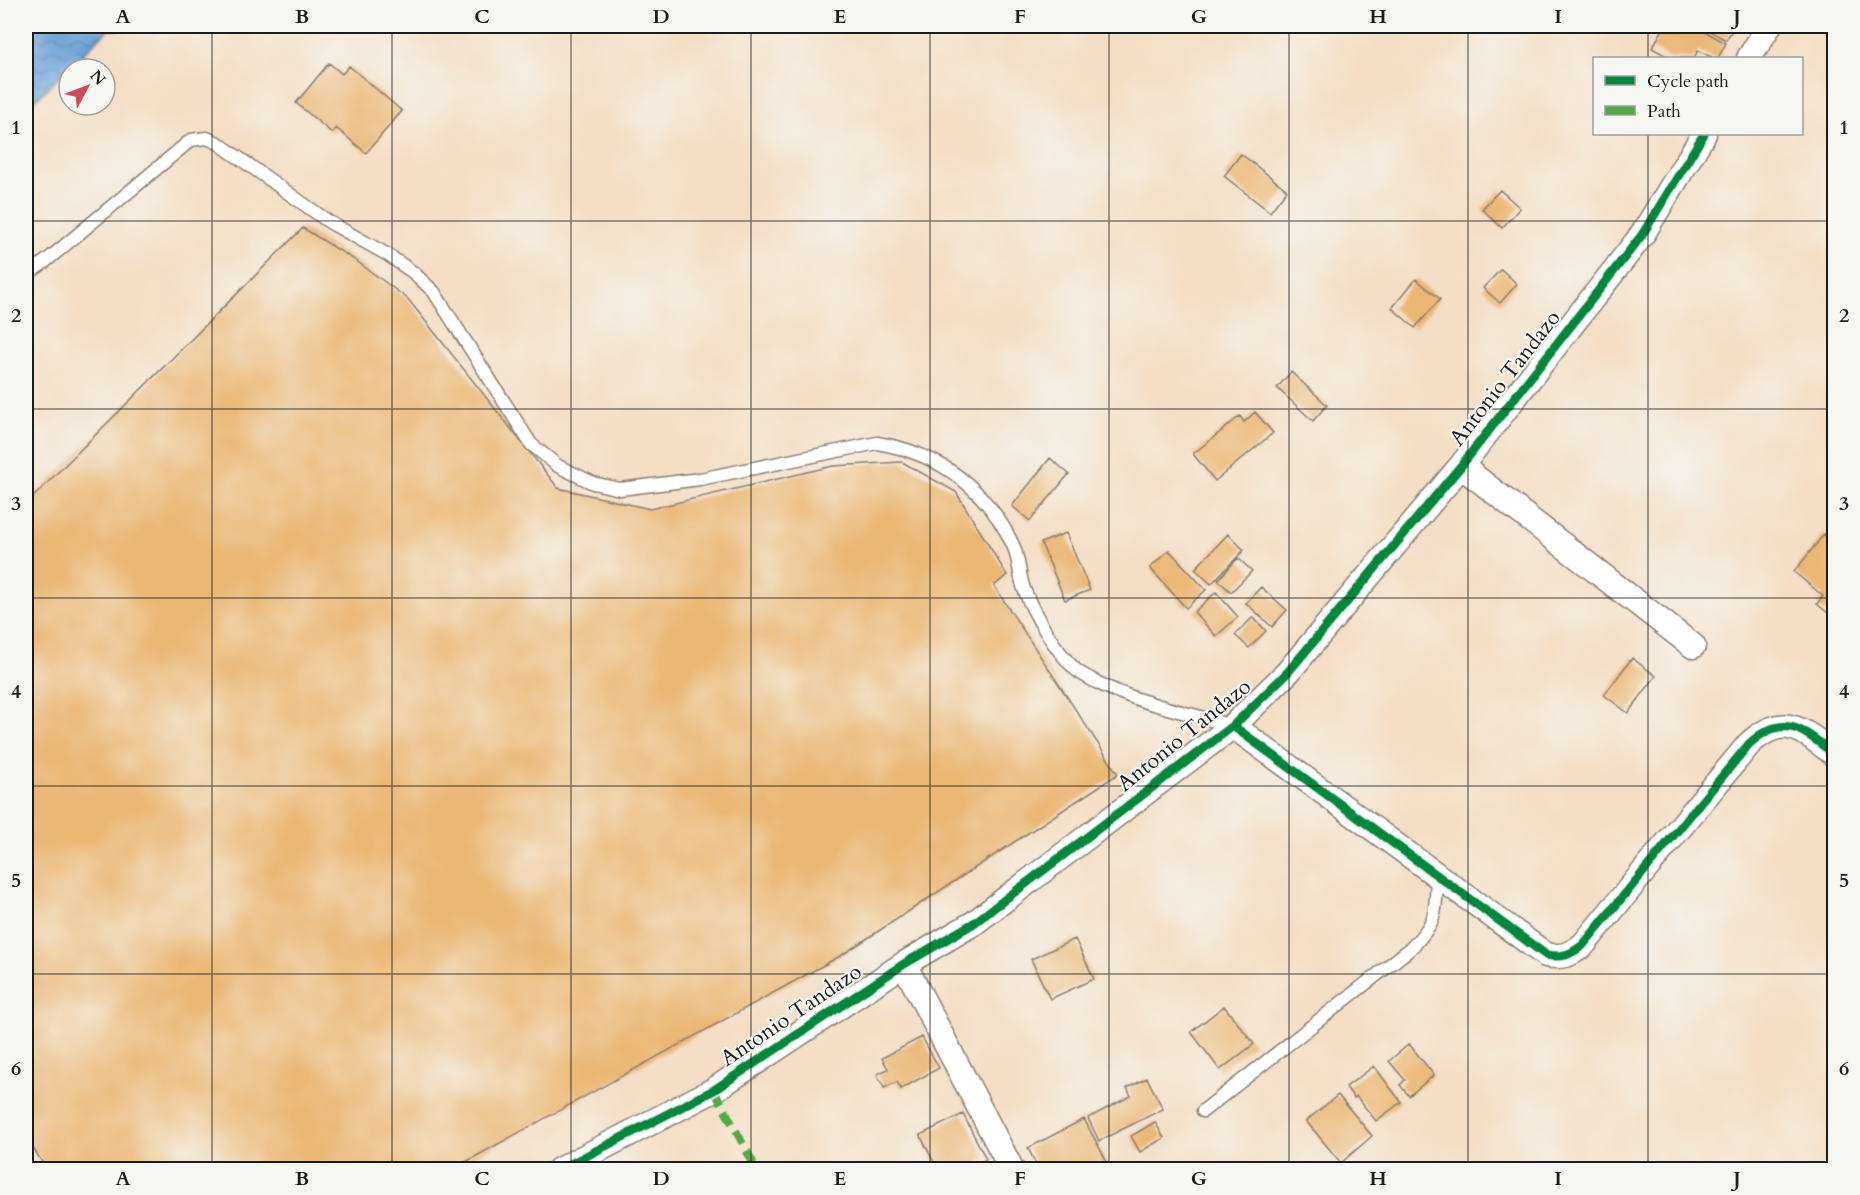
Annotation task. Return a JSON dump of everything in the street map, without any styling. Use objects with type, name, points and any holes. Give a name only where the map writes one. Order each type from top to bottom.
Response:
[{"type":"street","points":[[1750,57],[1769,26]]},
{"type":"street","name":"Antonio Tandazo","points":[[559,1170],[714,1090],[904,964],[974,923],[1233,726],[1288,672],[1461,466],[1642,235],[1703,135]]},
{"type":"street","points":[[1461,466],[1693,646]]},
{"type":"street","points":[[1233,726],[1546,955],[1559,957],[1572,954],[1583,945],[1749,744],[1762,732],[1774,726],[1790,727],[1807,732],[1834,754]]},
{"type":"street","points":[[904,964],[1012,1170]]},
{"type":"lane","points":[[26,275],[46,261],[191,140],[207,138],[218,143],[329,222],[388,255],[414,273],[434,292],[531,444],[558,466],[593,483],[620,489],[700,479],[877,443],[901,447],[929,458],[958,474],[989,506],[1014,546],[1024,590],[1047,635],[1076,671],[1114,691],[1233,726]]},
{"type":"lane","points":[[1203,1111],[1410,949],[1435,916],[1437,875]]},
{"type":"water","points":[[26,26],[179,26],[108,30],[80,57],[57,57],[57,79],[26,109]]},
{"type":"building","points":[[1665,26],[1695,26],[1726,43],[1719,57],[1711,57],[1698,50],[1694,57],[1668,57],[1652,48]]},
{"type":"building","points":[[1705,26],[1735,26],[1726,40],[1704,28]]},
{"type":"building","points":[[329,63],[342,74],[349,66],[402,111],[366,153],[336,128],[332,133],[296,103]]},
{"type":"building","points":[[1241,154],[1287,190],[1270,212],[1224,176]]},
{"type":"building","points":[[1500,190],[1520,208],[1502,228],[1482,209]]},
{"type":"building","points":[[303,228],[355,260],[408,299],[558,488],[650,509],[833,466],[902,462],[956,492],[1007,575],[994,586],[1118,774],[842,955],[451,1170],[47,1170],[26,1137],[26,504]]},
{"type":"building","points":[[1501,269],[1517,284],[1500,303],[1483,288]]},
{"type":"building","points":[[1416,279],[1440,299],[1415,328],[1392,308]]},
{"type":"building","points":[[1291,372],[1327,405],[1313,421],[1277,388]]},
{"type":"building","points":[[1255,412],[1273,433],[1215,481],[1193,454],[1240,416],[1244,422]]},
{"type":"building","points":[[1050,458],[1069,474],[1030,521],[1012,506]]},
{"type":"building","points":[[1066,533],[1090,590],[1065,600],[1041,543]]},
{"type":"building","points":[[1228,534],[1244,550],[1211,584],[1195,569]]},
{"type":"building","points":[[1824,534],[1834,543],[1834,618],[1817,604],[1823,596],[1794,572]]},
{"type":"building","points":[[1169,550],[1206,590],[1186,608],[1150,568]]},
{"type":"building","points":[[1238,558],[1252,571],[1231,592],[1218,580]]},
{"type":"building","points":[[1261,587],[1287,610],[1272,627],[1246,603]]},
{"type":"building","points":[[1216,592],[1238,617],[1216,636],[1194,612]]},
{"type":"building","points":[[1253,617],[1266,631],[1249,648],[1235,635]]},
{"type":"building","points":[[1632,658],[1656,676],[1628,713],[1604,695]]},
{"type":"building","points":[[1075,939],[1094,979],[1050,999],[1031,959]]},
{"type":"building","points":[[1224,1006],[1254,1044],[1220,1070],[1191,1032]]},
{"type":"building","points":[[922,1037],[939,1068],[901,1089],[897,1082],[884,1088],[877,1074],[888,1069],[882,1058]]},
{"type":"building","points":[[1409,1044],[1434,1075],[1409,1096],[1400,1085],[1405,1080],[1389,1061]]},
{"type":"building","points":[[1374,1066],[1401,1102],[1376,1121],[1346,1087]]},
{"type":"building","points":[[1147,1078],[1163,1109],[1099,1141],[1088,1118],[1131,1096],[1127,1088]]},
{"type":"building","points":[[1338,1095],[1372,1136],[1341,1163],[1306,1121]]},
{"type":"building","points":[[963,1114],[986,1159],[966,1170],[938,1170],[920,1135]]},
{"type":"building","points":[[1084,1119],[1107,1162],[1093,1170],[1039,1170],[1028,1148]]},
{"type":"building","points":[[1155,1122],[1164,1138],[1140,1152],[1131,1136]]},
{"type":"building","points":[[603,1159],[608,1170],[583,1170]]},
{"type":"marked path","points":[[714,1090],[757,1170]]},
{"type":"cycle path","points":[[559,1170],[714,1090],[904,964],[974,923],[1233,726],[1288,672],[1461,466],[1642,235],[1703,135]]},
{"type":"cycle path","points":[[1233,726],[1546,955],[1557,956],[1570,953],[1583,945],[1749,744],[1761,734],[1783,727],[1793,728],[1812,737],[1834,754]]}]
